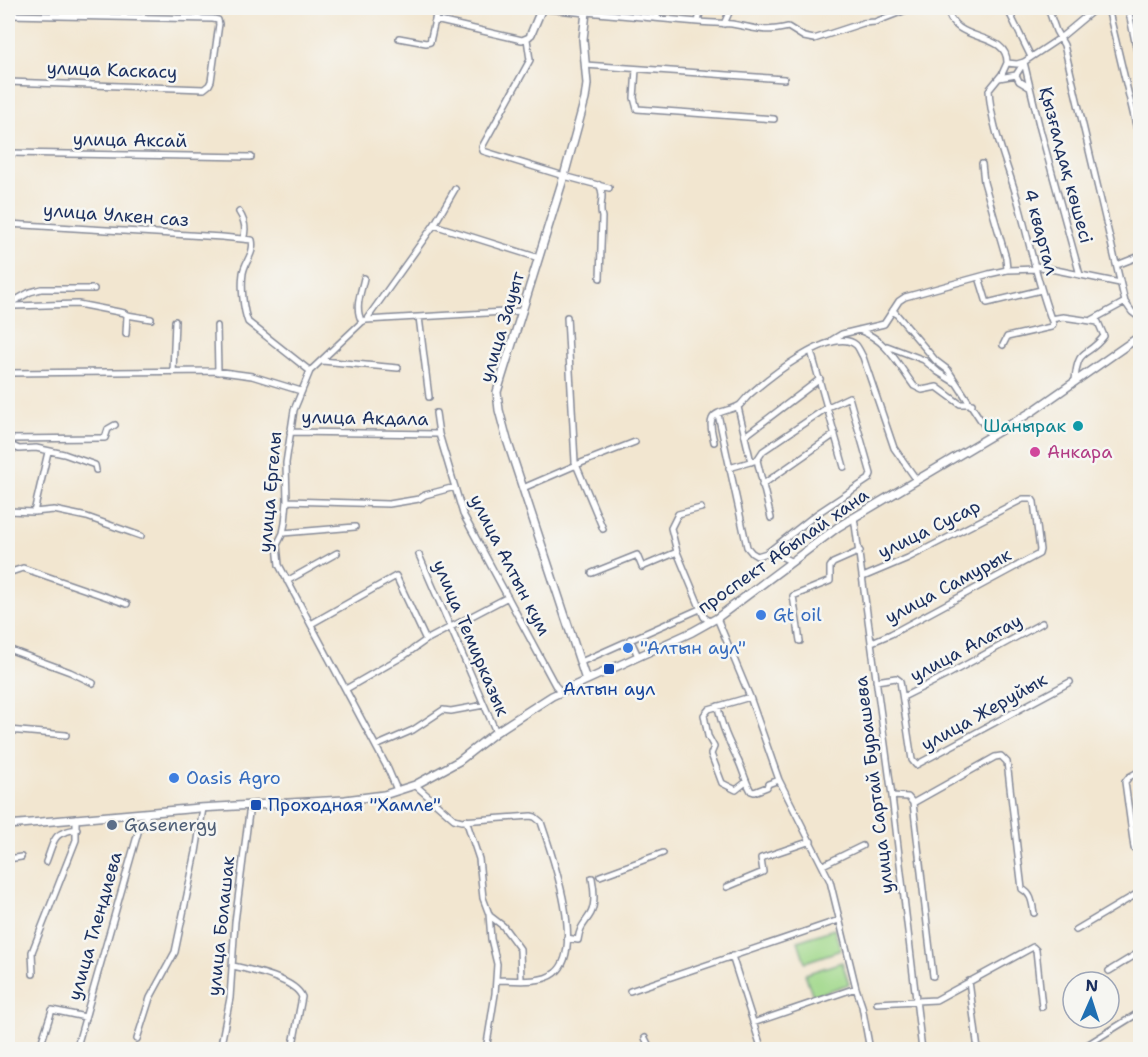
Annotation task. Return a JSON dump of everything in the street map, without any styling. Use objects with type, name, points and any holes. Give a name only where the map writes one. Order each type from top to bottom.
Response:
[{"type":"main road","points":[[529,36],[542,8]]},
{"type":"main road","points":[[548,8],[586,10]]},
{"type":"main road","name":"улица Зауыт","points":[[586,10],[583,39],[587,84],[585,99],[564,176],[497,392],[507,440],[586,680]]},
{"type":"main road","name":"проспект Абылай хана","points":[[8,825],[203,808],[352,799],[384,795],[415,784],[459,760],[527,710],[714,620],[854,517],[1033,411],[1140,336]]},
{"type":"street","points":[[399,38],[430,42],[437,8]]},
{"type":"street","points":[[619,15],[621,8]]},
{"type":"street","points":[[656,18],[661,8]]},
{"type":"street","points":[[698,22],[701,8]]},
{"type":"street","points":[[724,24],[731,8]]},
{"type":"street","points":[[586,10],[724,24],[756,30],[788,27],[804,37],[814,39],[863,23],[875,22],[911,8]]},
{"type":"street","points":[[947,8],[950,17],[965,32],[998,44],[1004,50],[1007,63],[999,78]]},
{"type":"street","points":[[1007,8],[1031,57]]},
{"type":"street","points":[[1048,8],[1064,45],[1125,302],[1140,318]]},
{"type":"street","points":[[1007,63],[1024,62],[1060,38],[1096,8]]},
{"type":"street","points":[[1108,8],[1140,142]]},
{"type":"street","points":[[1128,8],[1140,66]]},
{"type":"street","name":"улица Каскасу","points":[[8,15],[218,20],[219,24],[211,81],[209,86],[204,88],[8,82]]},
{"type":"street","points":[[435,20],[522,40],[529,36],[530,60],[482,147],[486,153],[609,188]]},
{"type":"street","points":[[999,78],[1016,75],[1024,62]]},
{"type":"street","name":"Қызғалдақ көшесі","points":[[1024,62],[1080,275]]},
{"type":"street","points":[[585,65],[784,79]]},
{"type":"street","points":[[636,69],[634,98],[637,109],[774,119]]},
{"type":"street","points":[[1016,75],[1019,81],[1029,87]]},
{"type":"street","name":"4 квартал","points":[[999,78],[989,90],[995,124],[1051,319]]},
{"type":"street","name":"улица Аксай","points":[[8,153],[251,158]]},
{"type":"street","points":[[982,164],[984,182],[1006,258],[1006,270]]},
{"type":"street","points":[[599,185],[603,196],[600,208],[602,218],[600,278]]},
{"type":"street","name":"улица Ергелы","points":[[397,790],[346,689],[287,581],[277,556],[277,546],[283,533],[287,501],[286,480],[290,432],[301,391],[310,371],[364,321],[434,225],[455,189]]},
{"type":"street","points":[[240,212],[246,226],[243,239],[252,240],[253,247],[243,273],[245,314],[248,322],[310,371]]},
{"type":"street","name":"улица Улкен саз","points":[[8,224],[243,239]]},
{"type":"street","points":[[434,225],[539,258]]},
{"type":"street","points":[[1117,265],[1140,256]]},
{"type":"street","points":[[714,442],[712,418],[738,407],[766,381],[811,351],[842,334],[884,324],[898,301],[904,297],[1006,270],[1036,268],[1120,283]]},
{"type":"street","points":[[979,277],[987,303],[1041,290]]},
{"type":"street","points":[[364,278],[358,308],[358,315],[364,321],[523,311]]},
{"type":"street","points":[[8,304],[30,292],[41,289],[94,289]]},
{"type":"street","points":[[1003,345],[1008,337],[1053,326],[1051,319],[1064,317],[1096,319],[1125,302]]},
{"type":"street","points":[[8,304],[14,306],[78,304],[151,319]]},
{"type":"street","points":[[893,310],[936,361],[948,370],[991,436]]},
{"type":"street","points":[[126,334],[127,315]]},
{"type":"street","points":[[419,317],[429,397]]},
{"type":"street","points":[[567,317],[576,465],[603,529]]},
{"type":"street","points":[[1075,380],[1076,366],[1080,356],[1104,336],[1096,319]]},
{"type":"street","points":[[173,372],[175,321]]},
{"type":"street","points":[[217,326],[218,372]]},
{"type":"street","points":[[858,330],[873,336],[885,346],[914,386],[922,390],[937,387],[960,404],[972,404]]},
{"type":"street","points":[[831,341],[844,340],[856,345],[863,357],[894,448],[916,479]]},
{"type":"street","points":[[923,345],[929,363]]},
{"type":"street","points":[[885,346],[929,363],[938,372],[956,382]]},
{"type":"street","points":[[811,351],[844,467]]},
{"type":"street","points":[[322,361],[398,368]]},
{"type":"street","points":[[8,373],[218,372],[252,376],[301,391]]},
{"type":"street","points":[[745,436],[820,379]]},
{"type":"street","points":[[729,468],[754,461],[763,451],[828,408],[845,398],[851,400],[870,477],[766,553]]},
{"type":"street","points":[[738,407],[771,518]]},
{"type":"street","name":"улица Алтын кум","points":[[436,413],[439,434],[463,514],[555,685],[561,692]]},
{"type":"street","points":[[718,414],[747,547],[752,554],[757,556],[773,552],[792,562]]},
{"type":"street","points":[[8,439],[105,438],[108,429],[115,425]]},
{"type":"street","name":"улица Акдала","points":[[290,432],[439,434]]},
{"type":"street","points":[[762,485],[835,434]]},
{"type":"street","points":[[523,488],[635,442]]},
{"type":"street","points":[[8,444],[19,449],[36,448],[64,454],[95,465],[96,470]]},
{"type":"street","points":[[34,512],[48,452]]},
{"type":"street","points":[[287,501],[389,504],[413,501],[425,495],[455,487]]},
{"type":"street","name":"улица Сусар","points":[[863,577],[908,558],[1023,499],[1032,499],[1034,502],[1040,550],[1037,555]]},
{"type":"street","points":[[701,508],[686,511],[675,518],[671,528],[677,552],[704,617],[714,620],[750,697],[779,780],[823,865],[835,898],[838,920],[862,1006],[870,1050]]},
{"type":"street","points":[[8,511],[54,510],[87,517],[141,536]]},
{"type":"street","name":"улица Сартай Бурашева","points":[[854,517],[892,796],[922,1050]]},
{"type":"street","points":[[283,533],[355,527]]},
{"type":"street","points":[[800,641],[793,596],[830,581],[830,567],[833,563],[860,551]]},
{"type":"street","points":[[592,573],[637,555],[642,567],[677,552]]},
{"type":"street","points":[[287,581],[337,553]]},
{"type":"street","name":"улица Темирказык","points":[[419,555],[496,732]]},
{"type":"street","name":"улица Самурык","points":[[872,642],[1037,555]]},
{"type":"street","points":[[8,573],[23,568],[127,604]]},
{"type":"street","points":[[311,624],[396,576],[426,640]]},
{"type":"street","points":[[346,689],[405,656],[426,640],[451,629],[508,597]]},
{"type":"street","points":[[581,662],[702,608]]},
{"type":"street","name":"улица Алатау","points":[[903,697],[1042,623]]},
{"type":"street","points":[[630,639],[638,656]]},
{"type":"street","points":[[8,649],[93,683]]},
{"type":"street","points":[[876,681],[896,678],[899,680],[903,697]]},
{"type":"street","name":"улица Жеруйык","points":[[903,697],[912,760],[916,765],[1070,682]]},
{"type":"street","points":[[714,747],[708,736],[704,715],[709,709],[750,697]]},
{"type":"street","points":[[376,746],[413,730],[443,710],[451,711],[484,705]]},
{"type":"street","points":[[718,706],[720,721],[749,789],[754,792],[779,780]]},
{"type":"street","points":[[8,730],[66,735]]},
{"type":"street","points":[[714,747],[729,743]]},
{"type":"street","points":[[714,747],[711,754],[722,783],[736,790],[746,782]]},
{"type":"street","points":[[913,803],[995,757],[1001,756],[1005,759],[1022,889],[1031,897],[1034,913]]},
{"type":"street","points":[[1134,848],[1125,782],[1140,771]]},
{"type":"street","points":[[415,784],[454,819],[531,816],[538,819],[547,840],[563,894],[568,931],[564,957],[559,970],[553,975],[521,980],[496,980]]},
{"type":"street","points":[[892,796],[908,796],[913,803],[933,976]]},
{"type":"street","name":"улица Болашак","points":[[220,1050],[230,998],[235,922],[249,805]]},
{"type":"street","points":[[137,1039],[150,998],[174,952],[196,852],[203,808]]},
{"type":"street","name":"улица Тлендиева","points":[[76,1050],[139,829],[147,813]]},
{"type":"street","points":[[33,974],[32,952],[76,840],[76,818]]},
{"type":"street","points":[[466,820],[479,859],[483,898],[489,916],[496,964],[496,980],[486,1050]]},
{"type":"street","points":[[46,862],[57,835],[77,829]]},
{"type":"street","points":[[728,887],[763,872],[761,858],[811,841]]},
{"type":"street","points":[[823,865],[862,846]]},
{"type":"street","points":[[600,876],[663,853]]},
{"type":"street","points":[[8,859],[21,857]]},
{"type":"street","points":[[567,938],[578,940],[580,928],[590,915],[593,905],[592,878]]},
{"type":"street","points":[[1076,930],[1140,892]]},
{"type":"street","points":[[489,916],[502,926],[520,949],[521,980]]},
{"type":"street","points":[[630,990],[838,920]]},
{"type":"street","points":[[877,1003],[936,1000],[1033,946],[1036,950],[1042,1007]]},
{"type":"street","points":[[1111,970],[1140,952]]},
{"type":"street","points":[[732,956],[762,1050]]},
{"type":"street","points":[[233,966],[292,984],[300,991],[302,997],[292,1050]]},
{"type":"street","points":[[969,981],[978,1050]]},
{"type":"street","points":[[753,1023],[856,988]]},
{"type":"street","points":[[39,1050],[52,1010],[85,1017]]},
{"type":"street","points":[[1079,1050],[1140,1012]]},
{"type":"green space","points":[[834,929],[841,950],[805,962],[798,941]]},
{"type":"green space","points":[[842,962],[849,984],[813,996],[805,974]]},
{"type":"place","name":"Шанырак","points":[[1078,426]]},
{"type":"place","name":"Анкара","points":[[1035,452]]},
{"type":"place","name":"Gt oil","points":[[761,615]]},
{"type":"place","name":"\"Алтын аул\"","points":[[628,648]]},
{"type":"place","name":"Алтын аул","points":[[609,669]]},
{"type":"place","name":"Oasis Agro","points":[[174,778]]},
{"type":"place","name":"Проходная \"Хамле\"","points":[[256,805]]},
{"type":"place","name":"Gasenergy","points":[[112,825]]}]
